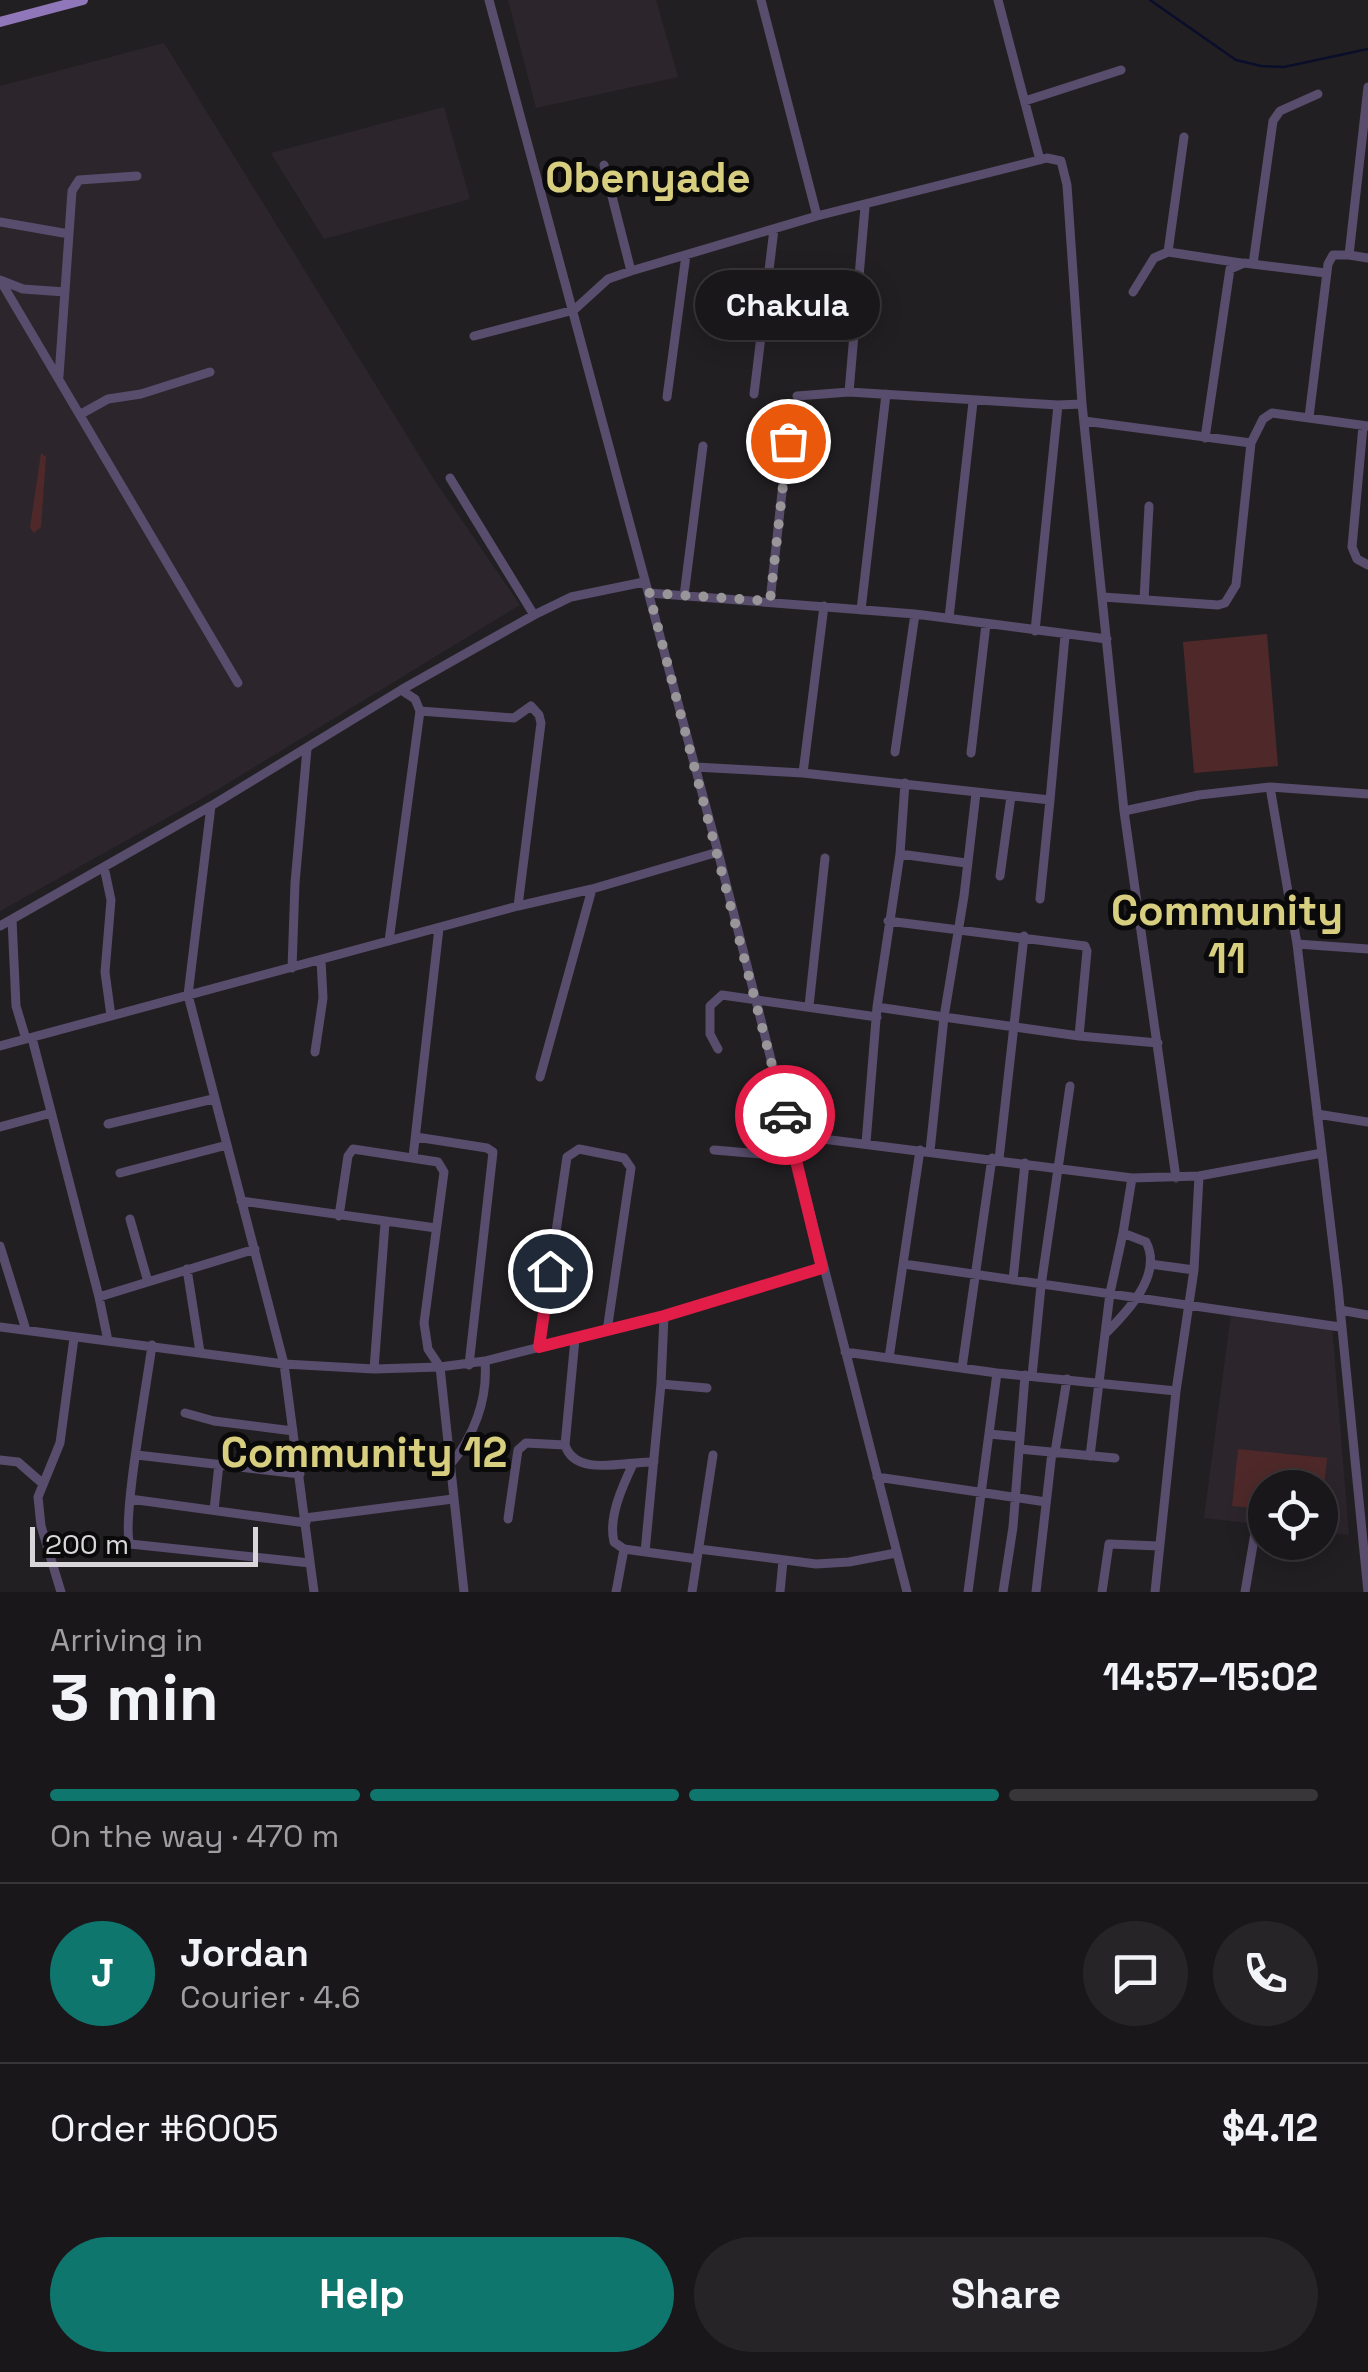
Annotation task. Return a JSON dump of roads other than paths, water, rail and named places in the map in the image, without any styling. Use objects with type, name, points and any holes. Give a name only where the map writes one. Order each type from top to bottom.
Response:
[{"type":"main road","points":[[0,22],[83,0]]},
{"type":"street","points":[[489,0],[718,852],[906,1592]]},
{"type":"street","points":[[761,0],[817,216]]},
{"type":"street","points":[[998,0],[1040,160]]},
{"type":"street","points":[[1025,101],[1121,70]]},
{"type":"street","points":[[1350,255],[1368,87]]},
{"type":"street","points":[[1249,263],[1273,121],[1280,111],[1318,94]]},
{"type":"street","points":[[1168,252],[1184,137]]},
{"type":"street","points":[[474,336],[574,310],[608,279],[631,271],[817,216],[1040,160],[1058,160],[1065,172],[1082,404],[1124,810],[1176,1178]]},
{"type":"street","points":[[604,165],[631,271]]},
{"type":"street","points":[[59,376],[72,191],[80,180],[137,176]]},
{"type":"street","points":[[849,392],[865,207]]},
{"type":"street","points":[[0,222],[70,234]]},
{"type":"street","points":[[754,394],[774,229]]},
{"type":"street","points":[[1133,292],[1154,258],[1168,252],[1326,274]]},
{"type":"street","points":[[667,397],[686,255]]},
{"type":"street","points":[[1309,417],[1326,274],[1333,255],[1368,258]]},
{"type":"street","points":[[1205,438],[1227,278],[1235,265],[1249,263]]},
{"type":"street","points":[[0,280],[23,289],[65,292]]},
{"type":"street","points":[[0,280],[238,683]]},
{"type":"street","points":[[81,414],[108,399],[141,394],[210,372]]},
{"type":"street","points":[[797,396],[849,392],[973,402],[1082,404]]},
{"type":"street","points":[[861,610],[886,394]]},
{"type":"street","points":[[949,618],[973,402]]},
{"type":"street","points":[[1036,631],[1058,405]]},
{"type":"street","points":[[1103,597],[1218,605],[1230,598],[1236,585],[1251,443],[1263,418],[1272,413],[1366,426],[1352,547],[1357,559],[1368,565]]},
{"type":"street","points":[[1084,422],[1251,443]]},
{"type":"street","points":[[770,601],[789,429],[797,430]]},
{"type":"street","points":[[684,596],[703,446]]},
{"type":"street","points":[[450,478],[534,615]]},
{"type":"street","points":[[1144,600],[1149,506]]},
{"type":"street","points":[[0,926],[534,615],[571,597],[644,582]]},
{"type":"street","points":[[649,593],[914,614],[1107,639]]},
{"type":"street","points":[[803,773],[824,606]]},
{"type":"street","points":[[894,752],[914,614]]},
{"type":"street","points":[[970,753],[986,624]]},
{"type":"street","points":[[1040,900],[1065,636]]},
{"type":"street","points":[[389,941],[420,712],[415,699],[401,690]]},
{"type":"street","points":[[420,712],[514,718],[530,706],[539,715],[518,906]]},
{"type":"street","points":[[292,968],[306,749]]},
{"type":"street","points":[[695,767],[803,773],[1050,800]]},
{"type":"street","points":[[866,1143],[877,1012],[900,854],[905,783]]},
{"type":"street","points":[[1124,810],[1270,786],[1368,794]]},
{"type":"street","points":[[1270,786],[1297,944],[1363,1506],[1368,1592]]},
{"type":"street","points":[[889,1358],[925,1150],[976,794]]},
{"type":"street","points":[[1000,876],[1011,796]]},
{"type":"street","points":[[211,806],[188,995],[284,1364],[314,1592]]},
{"type":"street","points":[[0,1046],[518,906],[592,890],[718,852]]},
{"type":"street","points":[[900,854],[966,863]]},
{"type":"street","points":[[809,1006],[825,858]]},
{"type":"street","points":[[104,867],[111,900],[104,972],[111,1016]]},
{"type":"street","points":[[540,1077],[592,890]]},
{"type":"street","points":[[12,919],[16,1006],[50,1113],[108,1341]]},
{"type":"street","points":[[888,921],[1078,943],[1088,951],[1079,1036]]},
{"type":"street","points":[[412,1157],[439,928]]},
{"type":"street","points":[[962,1368],[996,1158],[1024,936]]},
{"type":"street","points":[[1297,944],[1368,949]]},
{"type":"street","points":[[315,1052],[323,998],[322,960]]},
{"type":"street","points":[[718,1049],[710,1034],[710,1006],[722,995],[1158,1042]]},
{"type":"street","points":[[1003,1592],[1020,1437],[1070,1086]]},
{"type":"street","points":[[108,1124],[214,1100]]},
{"type":"street","points":[[0,1127],[50,1113]]},
{"type":"street","points":[[1317,1114],[1368,1122]]},
{"type":"street","points":[[791,1136],[996,1158],[1132,1178],[1199,1176],[1322,1153]]},
{"type":"street","points":[[416,1137],[493,1152],[469,1365]]},
{"type":"street","points":[[120,1173],[226,1145]]},
{"type":"street","points":[[339,1216],[348,1156],[353,1149],[438,1162],[444,1172],[424,1323],[428,1350],[440,1368],[464,1592]]},
{"type":"street","points":[[539,1347],[567,1157],[578,1149],[624,1158],[631,1168],[606,1331]]},
{"type":"street","points":[[714,1150],[795,1157]]},
{"type":"street","points":[[1013,1280],[1025,1162]]},
{"type":"street","points":[[1155,1592],[1176,1391],[1194,1270],[1199,1176]]},
{"type":"street","points":[[1090,1456],[1110,1294],[1132,1178]]},
{"type":"street","points":[[241,1201],[436,1228]]},
{"type":"street","points":[[130,1219],[148,1282]]},
{"type":"street","points":[[374,1369],[385,1223]]},
{"type":"street","points":[[1107,1332],[1138,1296],[1150,1264],[1146,1242],[1122,1233]]},
{"type":"street","points":[[0,1246],[26,1330]]},
{"type":"street","points":[[100,1298],[255,1249]]},
{"type":"street","points":[[904,1264],[1340,1327]]},
{"type":"street","points":[[1150,1264],[1194,1270]]},
{"type":"street","points":[[0,1335],[0,1327],[284,1364],[440,1368],[469,1365],[664,1316],[822,1268]]},
{"type":"street","points":[[187,1269],[200,1352]]},
{"type":"street","points":[[1340,1310],[1368,1315]]},
{"type":"street","points":[[645,1552],[664,1316]]},
{"type":"street","points":[[61,1592],[41,1526],[38,1496],[60,1444],[74,1338]]},
{"type":"street","points":[[576,1339],[565,1444],[573,1458],[617,1467],[654,1462]]},
{"type":"street","points":[[152,1345],[126,1535],[130,1544],[310,1563]]},
{"type":"street","points":[[845,1352],[997,1373],[1176,1391]]},
{"type":"street","points":[[449,1466],[464,1449],[478,1414],[487,1383],[485,1361]]},
{"type":"street","points":[[968,1592],[997,1373]]},
{"type":"street","points":[[1036,1592],[1046,1502],[1067,1379]]},
{"type":"street","points":[[661,1384],[707,1388]]},
{"type":"street","points":[[185,1414],[214,1422],[293,1431]]},
{"type":"street","points":[[989,1434],[1020,1437]]},
{"type":"street","points":[[508,1519],[518,1450],[526,1443],[565,1444]]},
{"type":"street","points":[[1019,1449],[1114,1458]]},
{"type":"street","points":[[137,1454],[300,1474]]},
{"type":"street","points":[[692,1592],[713,1455]]},
{"type":"street","points":[[0,1460],[18,1462],[42,1483]]},
{"type":"street","points":[[214,1510],[219,1464]]},
{"type":"street","points":[[633,1464],[618,1502],[612,1534],[614,1542],[624,1549],[849,1562],[896,1553]]},
{"type":"street","points":[[877,1477],[1046,1502]]},
{"type":"street","points":[[130,1499],[306,1520],[453,1499]]},
{"type":"street","points":[[1102,1592],[1109,1544],[1159,1546]]},
{"type":"street","points":[[616,1592],[624,1549]]},
{"type":"street","points":[[780,1592],[784,1560]]},
{"type":"street","points":[[1245,1592],[1250,1560]]},
{"type":"waterway","points":[[1150,0],[1236,60],[1261,66],[1284,67],[1368,49]]},
{"type":"place","name":"Chakula","points":[[788,441]]},
{"type":"district","name":"Obenyade","points":[[648,177]]},
{"type":"district","name":"Community 11","points":[[1227,934]]},
{"type":"district","name":"Community 12","points":[[364,1452]]}]
